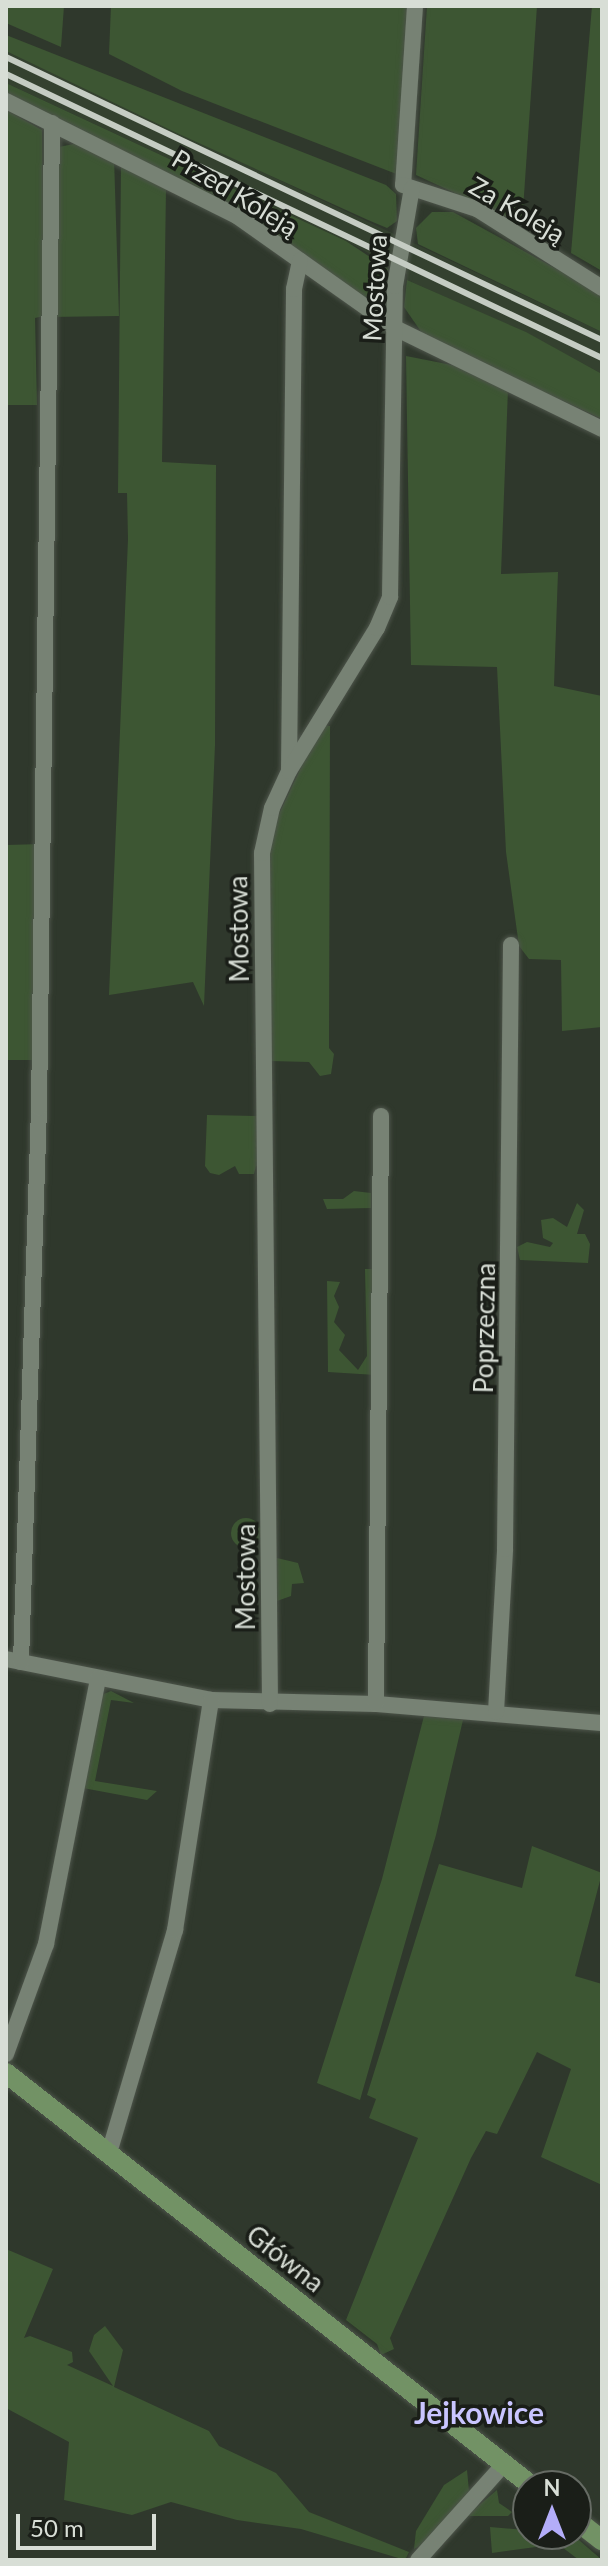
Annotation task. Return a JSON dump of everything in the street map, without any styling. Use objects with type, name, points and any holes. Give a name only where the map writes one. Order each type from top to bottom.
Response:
[{"type":"street","name":"Mostowa","points":[[270,1704],[262,853],[272,808],[289,771],[377,628],[390,597],[395,328],[408,186],[415,6]]},
{"type":"street","name":"Przed Koleją","points":[[6,101],[237,216],[395,328],[602,429]]},
{"type":"street","points":[[52,123],[39,1108],[14,1661],[211,1700],[270,1704],[376,1704],[602,1723]]},
{"type":"street","name":"Za Koleją","points":[[408,186],[477,209],[602,288]]},
{"type":"street","points":[[289,771],[294,289],[300,261]]},
{"type":"street","name":"Poprzeczna","points":[[496,1712],[506,1533],[511,945]]},
{"type":"street","points":[[376,1704],[381,1116]]},
{"type":"street","points":[[6,2054],[46,1944],[98,1678]]},
{"type":"street","points":[[109,2153],[175,1930],[211,1700]]},
{"type":"street","name":"Główna","points":[[6,2073],[512,2470]]},
{"type":"street","points":[[418,2560],[504,2464]]},
{"type":"shaded area","points":[[6,51],[602,332],[602,374],[525,332],[407,280],[407,274],[346,241],[6,83]]},
{"type":"green space","points":[[6,6],[64,6],[61,47],[6,23]]},
{"type":"green space","points":[[111,6],[408,6],[399,175],[182,91],[109,54]]},
{"type":"green space","points":[[427,6],[537,6],[522,224],[416,175]]},
{"type":"green space","points":[[592,6],[602,6],[602,271],[571,253]]},
{"type":"green space","points":[[6,35],[386,185],[396,194],[397,221],[387,228],[179,134],[6,51]]},
{"type":"green space","points":[[6,83],[346,241],[388,269],[386,288],[373,297],[358,297],[292,246],[6,95]]},
{"type":"green space","points":[[6,110],[42,130],[44,316],[35,318],[37,405],[6,405]]},
{"type":"green space","points":[[78,143],[114,158],[119,316],[49,317],[59,147]]},
{"type":"green space","points":[[121,165],[166,189],[162,462],[216,465],[215,745],[204,1006],[193,982],[109,995],[128,539],[127,493],[118,493]]},
{"type":"green space","points":[[432,212],[453,212],[602,294],[602,332],[418,244],[416,228]]},
{"type":"green space","points":[[407,280],[526,332],[602,374],[602,419],[424,336],[404,307]]},
{"type":"green space","points":[[406,356],[457,366],[508,389],[501,574],[558,572],[554,686],[602,696],[602,1027],[562,1031],[561,960],[529,959],[519,946],[506,852],[497,667],[411,665]]},
{"type":"green space","points":[[321,725],[330,726],[329,1048],[334,1054],[331,1074],[320,1076],[309,1062],[270,1061],[265,878],[271,831]]},
{"type":"green space","points":[[43,844],[40,1060],[6,1060],[6,845]]},
{"type":"green space","points":[[207,1115],[261,1116],[261,1166],[256,1166],[254,1174],[239,1174],[235,1166],[219,1175],[210,1173],[205,1166]]},
{"type":"green space","points":[[354,1191],[371,1193],[371,1208],[327,1209],[323,1199],[343,1199]]},
{"type":"green space","points":[[577,1203],[584,1210],[577,1234],[585,1234],[590,1244],[588,1263],[520,1260],[517,1247],[527,1242],[550,1247],[553,1243],[543,1238],[541,1220],[553,1218],[567,1227]]},
{"type":"green space","points":[[365,1269],[376,1269],[376,1375],[328,1372],[327,1281],[340,1282],[334,1296],[339,1307],[334,1322],[345,1335],[339,1350],[358,1370],[367,1356]]},
{"type":"green space","points":[[246,1518],[252,1519],[260,1527],[260,1539],[252,1547],[246,1548],[240,1547],[232,1539],[231,1533],[232,1527],[240,1519]]},
{"type":"green space","points":[[277,1558],[298,1563],[304,1583],[292,1584],[291,1596],[277,1601]]},
{"type":"green space","points":[[111,1691],[134,1703],[111,1700],[95,1781],[157,1791],[147,1800],[83,1788],[99,1696]]},
{"type":"green space","points":[[424,1716],[463,1720],[436,1835],[360,2100],[317,2083],[382,1879]]},
{"type":"green space","points":[[532,1846],[602,1873],[575,1976],[602,1984],[602,2185],[541,2157],[571,2069],[537,2052],[497,2134],[486,2131],[471,2158],[390,2338],[394,2349],[381,2355],[377,2344],[346,2320],[418,2138],[369,2118],[376,2099],[367,2095],[439,1864],[522,1888]]},
{"type":"green space","points":[[6,2249],[53,2269],[24,2338],[30,2336],[72,2352],[73,2362],[67,2365],[113,2386],[89,2351],[94,2335],[105,2326],[123,2350],[114,2387],[209,2431],[219,2446],[276,2473],[309,2512],[409,2552],[405,2560],[301,2529],[237,2520],[171,2502],[132,2515],[64,2500],[69,2442],[6,2408]]},
{"type":"green space","points":[[467,2470],[469,2491],[429,2541],[414,2549],[416,2531],[444,2485]]},
{"type":"green space","points":[[497,2490],[499,2503],[512,2512],[508,2516],[466,2516]]},
{"type":"green space","points":[[490,2527],[512,2529],[514,2550],[492,2553]]},
{"type":"green space","points":[[566,2550],[590,2550],[602,2560],[579,2560]]},
{"type":"railway","points":[[6,57],[602,340]]},
{"type":"railway","points":[[6,74],[602,358]]},
{"type":"district","name":"Jejkowice","points":[[479,2412]]}]
